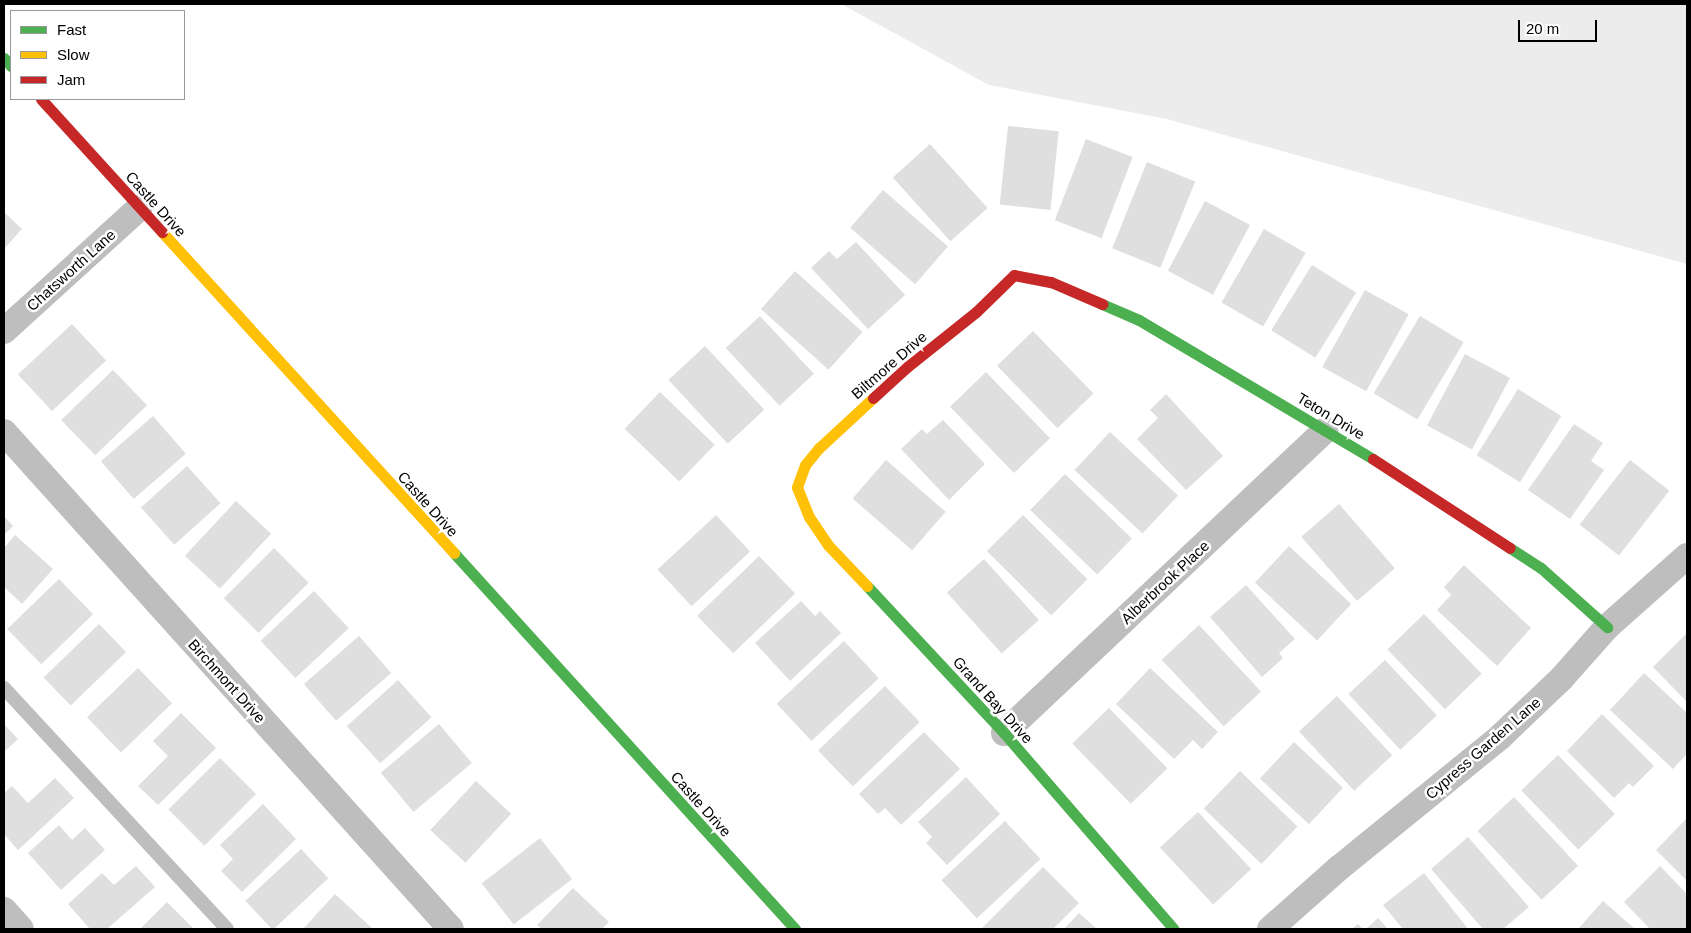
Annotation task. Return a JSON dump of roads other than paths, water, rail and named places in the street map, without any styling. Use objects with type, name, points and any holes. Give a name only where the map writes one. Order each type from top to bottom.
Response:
[{"type":"street","name":"Castle Drive","points":[[42,100],[794,929]]},
{"type":"street","name":"Chatsworth Lane","points":[[4,331],[139,208]]},
{"type":"street","name":"Teton Drive","points":[[1014,275],[1052,282],[1139,320],[1326,430],[1446,505],[1541,568],[1607,627]]},
{"type":"street","name":"Biltmore Drive","points":[[797,487],[805,465],[819,448],[907,367],[976,312],[1014,275]]},
{"type":"street","name":"Alberbrook Place","points":[[1004,733],[1326,430]]},
{"type":"street","name":"Birchmont Drive","points":[[4,432],[451,929]]},
{"type":"street","name":"Grand Bay Drive","points":[[797,487],[809,517],[828,545],[1004,733],[1174,929]]},
{"type":"street","name":"Cypress Garden Lane","points":[[1270,929],[1339,868],[1500,738],[1561,680],[1607,627],[1687,556]]},
{"type":"street","points":[[4,910],[21,929]]},
{"type":"lane","points":[[4,688],[227,929]]}]
